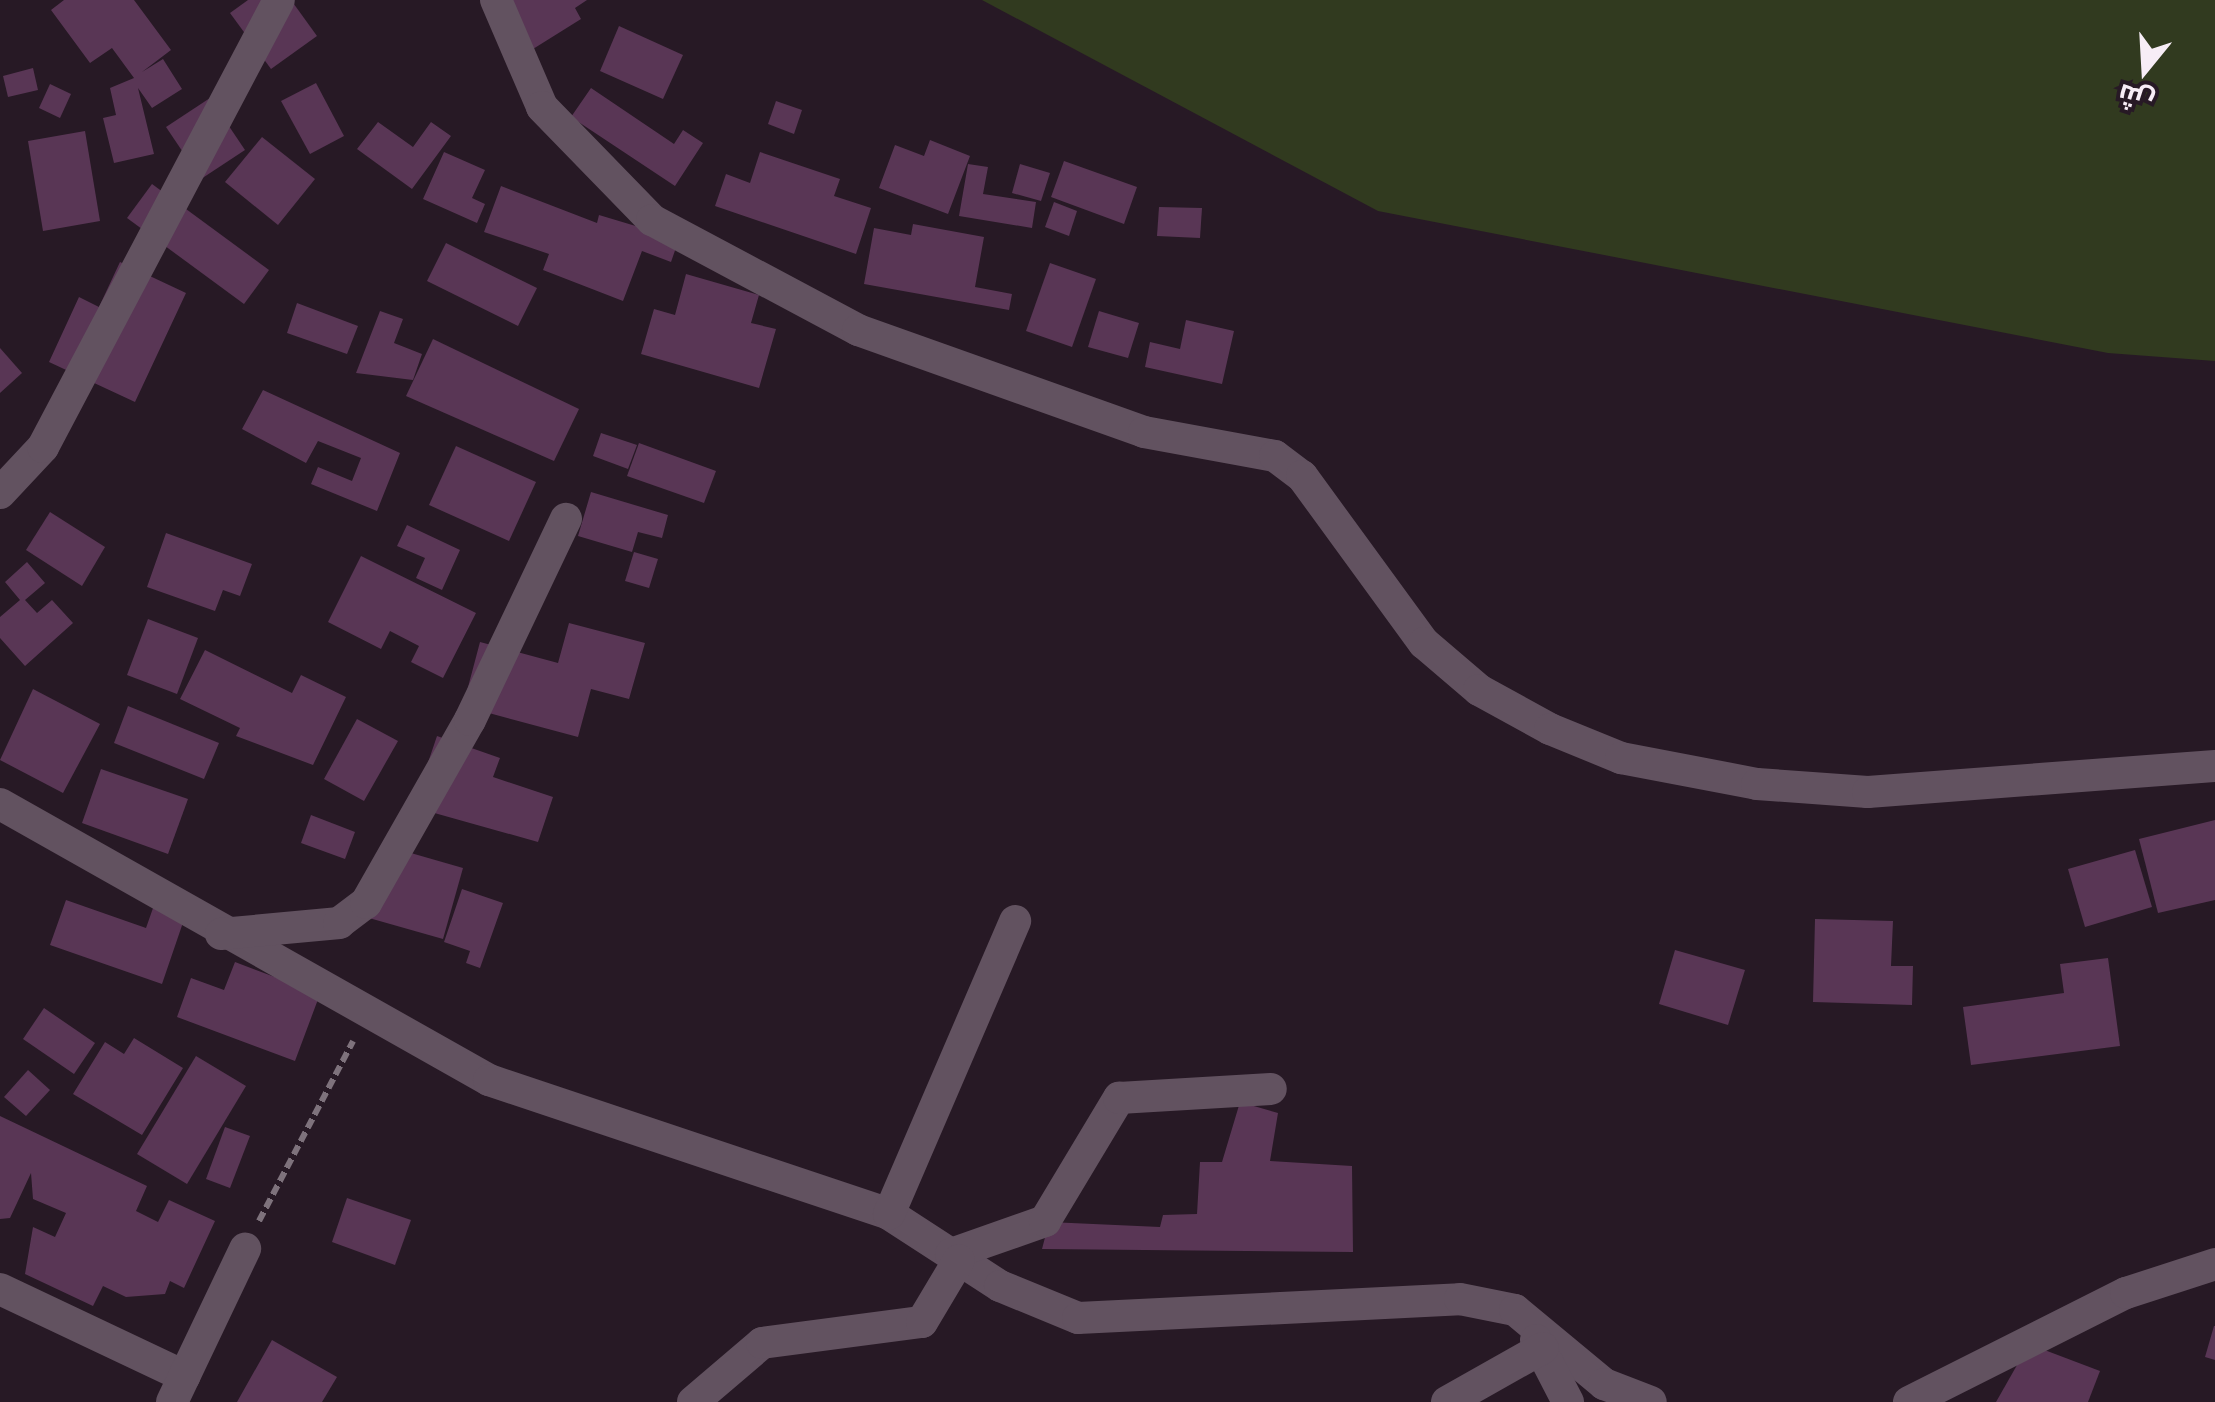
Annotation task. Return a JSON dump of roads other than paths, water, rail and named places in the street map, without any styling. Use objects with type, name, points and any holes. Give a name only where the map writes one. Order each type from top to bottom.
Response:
[{"type":"street","points":[[0,493],[43,447],[279,0]]},
{"type":"street","points":[[496,0],[542,107],[652,220],[858,330],[1144,432],[1275,456],[1302,476],[1424,643],[1479,690],[1550,729],[1621,758],[1757,784],[1868,792],[2215,766]]},
{"type":"street","points":[[221,934],[339,923],[366,903],[470,720],[566,519]]},
{"type":"street","points":[[0,804],[221,934],[488,1080],[888,1214],[955,1257],[1078,1318],[1166,1320],[1378,1298],[1515,1310],[1604,1384],[1651,1402]]},
{"type":"street","points":[[888,1214],[1015,921]]},
{"type":"street","points":[[693,1402],[762,1343],[922,1322],[955,1257],[1045,1221],[1119,1098],[1272,1089]]},
{"type":"street","points":[[0,1289],[178,1389],[245,1249]]},
{"type":"street","points":[[1909,1402],[2126,1293],[2215,1264]]},
{"type":"street","points":[[1515,1310],[1543,1348],[1568,1402]]},
{"type":"street","points":[[1447,1402],[1543,1348]]}]
